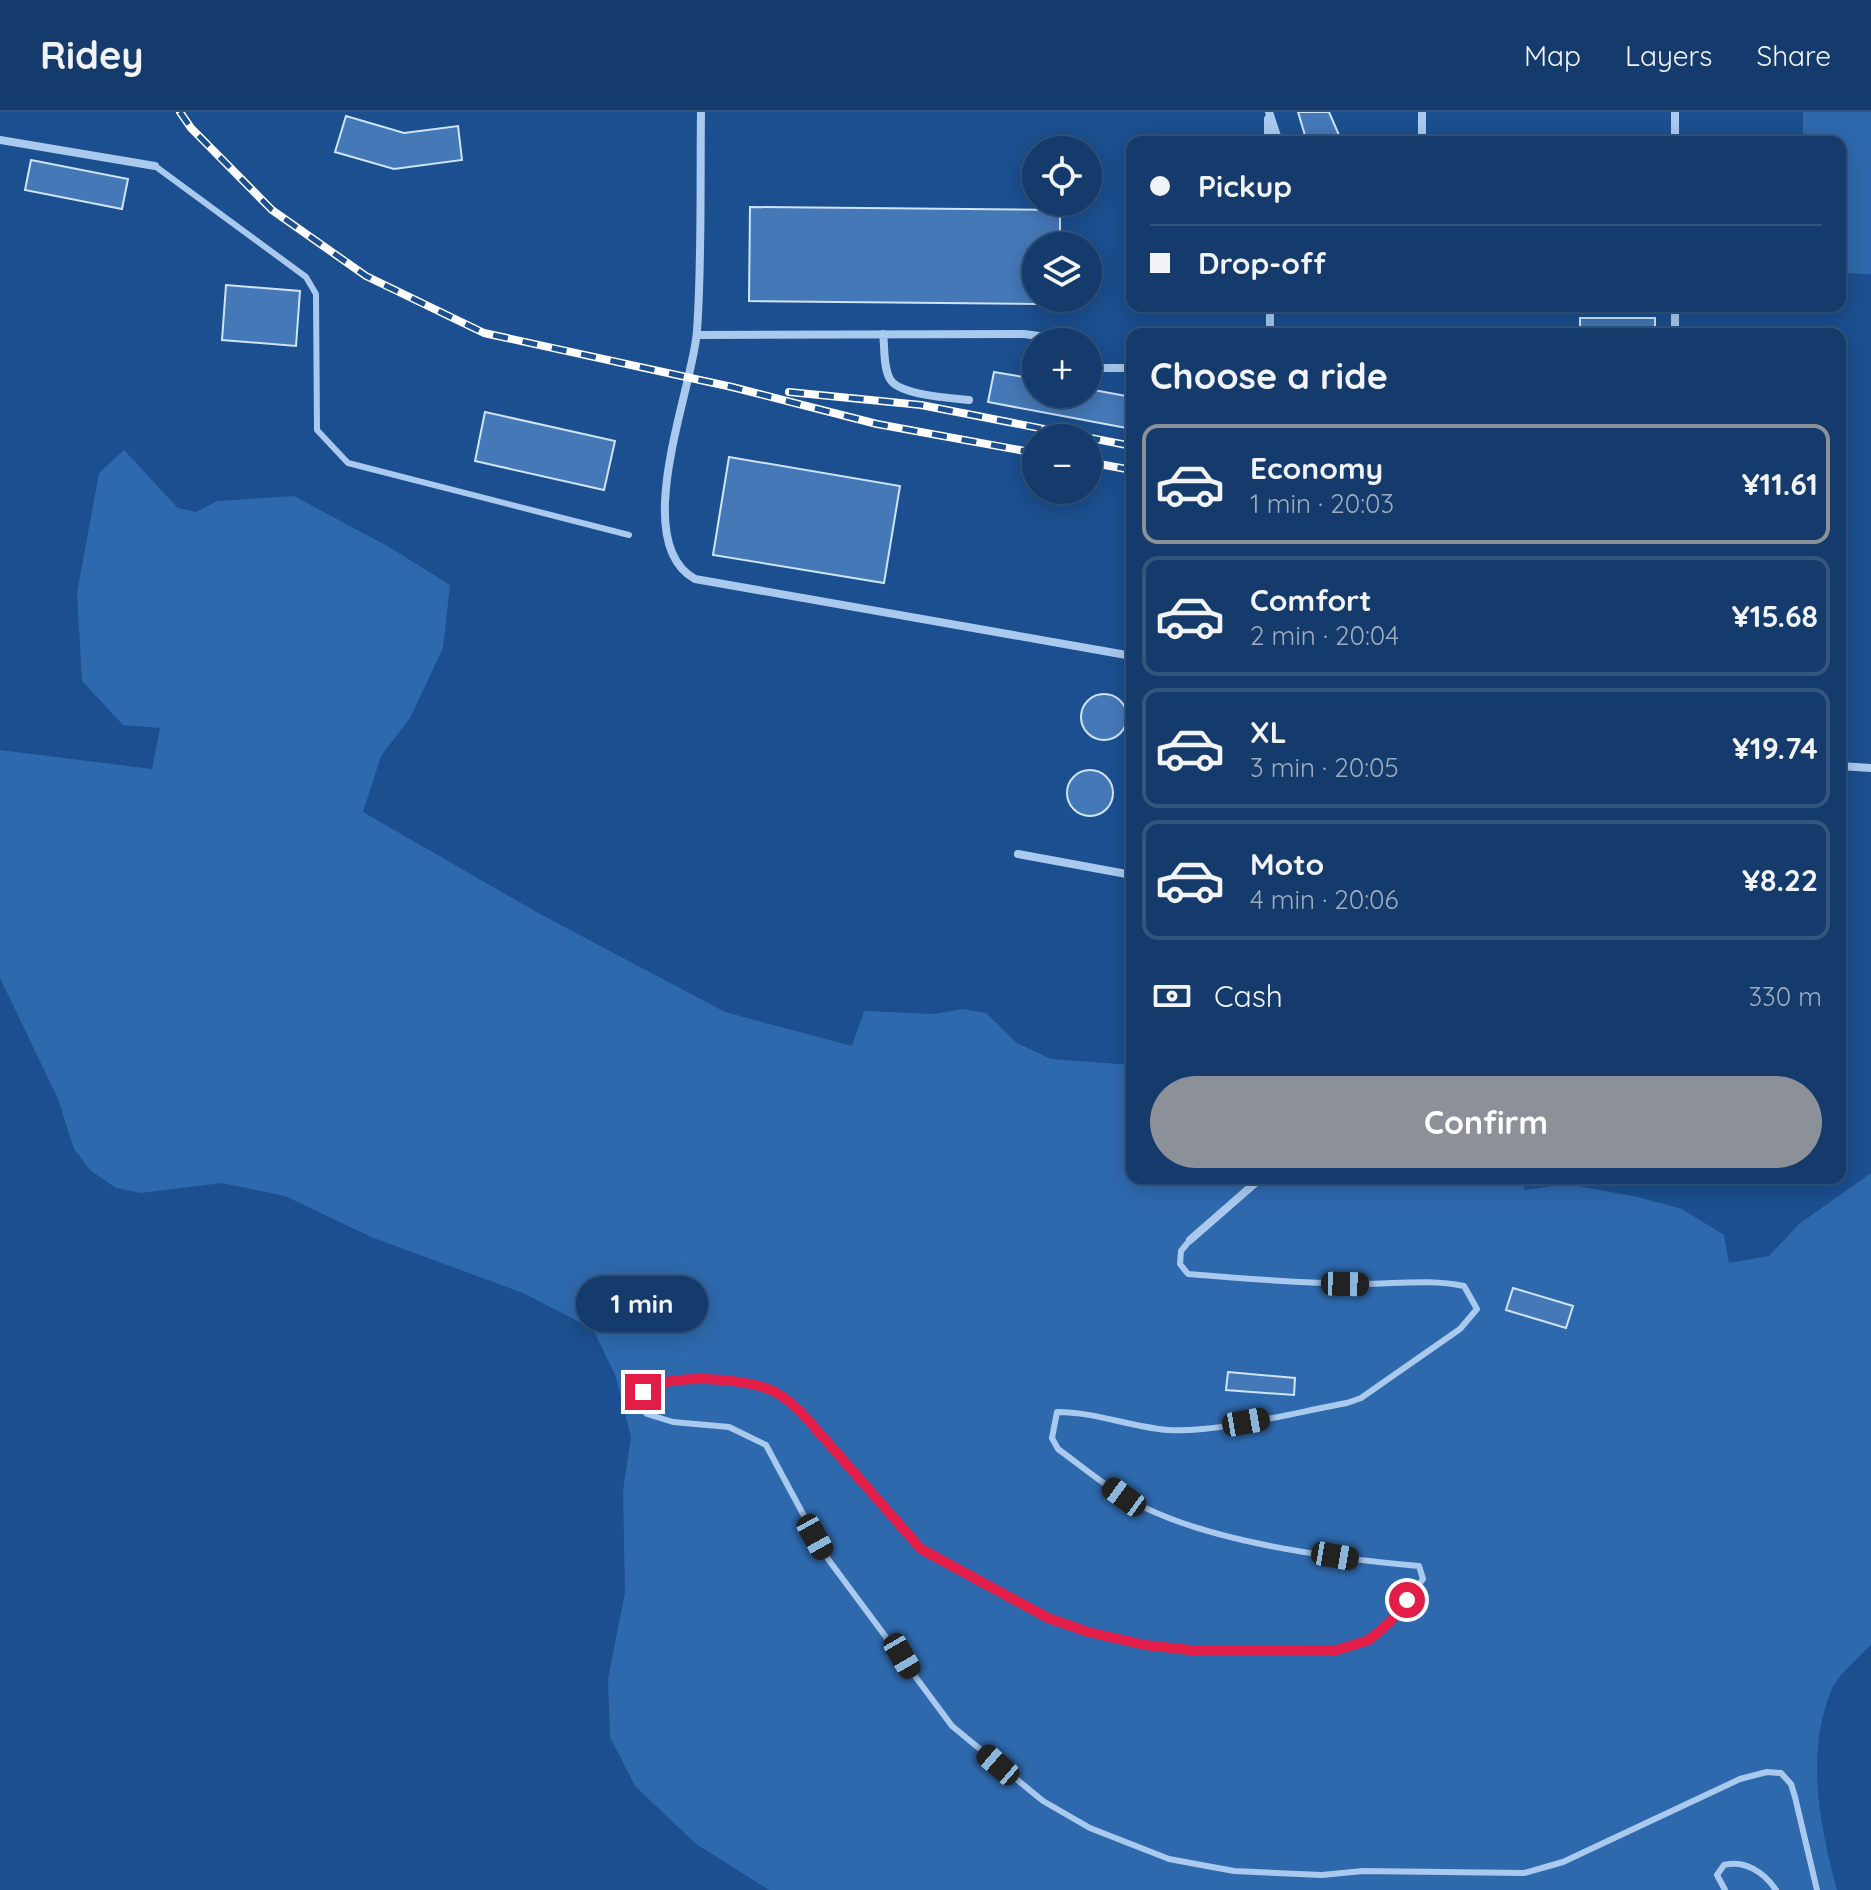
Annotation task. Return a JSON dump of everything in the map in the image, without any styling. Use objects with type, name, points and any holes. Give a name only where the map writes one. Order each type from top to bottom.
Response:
[{"type":"street","points":[[701,112],[697,335],[666,470],[671,554],[685,573],[695,579],[1126,655]]},
{"type":"street","points":[[1268,112],[1268,136]]},
{"type":"street","points":[[1268,112],[1277,136]]},
{"type":"street","points":[[1422,112],[1422,136]]},
{"type":"street","points":[[1675,112],[1675,136]]},
{"type":"street","points":[[0,140],[155,166]]},
{"type":"street","points":[[883,334],[887,372],[893,385],[906,391],[969,400]]},
{"type":"street","points":[[697,335],[1022,334]]},
{"type":"street","points":[[1102,368],[1126,368]]},
{"type":"street","points":[[1846,766],[1871,768]]},
{"type":"street","points":[[1018,854],[1126,874]]},
{"type":"street","points":[[1190,1240],[1254,1184]]},
{"type":"lane","points":[[155,166],[306,277],[316,294],[317,430],[348,463],[629,535]]},
{"type":"lane","points":[[1190,1240],[1181,1251],[1180,1264],[1188,1274],[1310,1283],[1437,1281],[1464,1286],[1477,1309],[1460,1329],[1361,1398],[1347,1403],[1246,1422],[1172,1430],[1084,1412],[1057,1412],[1052,1438],[1058,1449],[1124,1497],[1164,1515],[1218,1534],[1364,1561],[1419,1566],[1423,1579],[1390,1622],[1355,1646],[1321,1650],[1199,1651],[1145,1645],[1088,1632],[1048,1618],[921,1549],[801,1412],[781,1395],[741,1382],[654,1383],[643,1392],[637,1404],[647,1414],[673,1422],[729,1427],[766,1445],[825,1555],[952,1726],[1043,1801],[1090,1828],[1169,1859],[1234,1871],[1322,1875],[1363,1871],[1524,1873],[1563,1862],[1740,1779],[1767,1772],[1781,1773],[1791,1784],[1817,1890]]},
{"type":"lane","points":[[1725,1890],[1717,1875],[1724,1865],[1737,1862],[1750,1867],[1776,1890]]},
{"type":"shaded area","points":[[1803,112],[1871,112],[1871,274],[1846,273],[1846,136],[1803,136]]},
{"type":"shaded area","points":[[124,450],[178,508],[196,512],[217,501],[294,496],[389,547],[450,585],[443,648],[410,718],[381,756],[363,812],[540,914],[725,1012],[852,1046],[864,1011],[934,1014],[963,1009],[986,1013],[1017,1043],[1051,1059],[1126,1065],[1126,1184],[1281,1184],[1280,1187],[1289,1184],[1524,1184],[1524,1190],[1567,1184],[1682,1209],[1724,1235],[1729,1263],[1769,1256],[1799,1224],[1871,1173],[1871,1644],[1844,1672],[1831,1691],[1823,1715],[1817,1765],[1825,1841],[1837,1890],[769,1890],[696,1844],[635,1786],[610,1737],[608,1679],[625,1592],[623,1490],[631,1437],[616,1377],[593,1329],[523,1293],[371,1237],[285,1196],[222,1183],[141,1193],[116,1188],[91,1171],[74,1149],[58,1099],[0,978],[0,750],[152,769],[160,728],[123,725],[82,681],[77,593],[99,473]]},
{"type":"building","points":[[1298,112],[1329,112],[1339,136],[1305,136]]},
{"type":"building","points":[[346,116],[404,133],[458,126],[462,160],[394,169],[335,152]]},
{"type":"building","points":[[31,160],[128,179],[122,209],[25,190]]},
{"type":"building","points":[[750,207],[1022,210],[1022,216],[1060,216],[1060,232],[1022,232],[1022,304],[749,301]]},
{"type":"building","points":[[226,285],[300,291],[296,346],[222,340]]},
{"type":"building","points":[[1580,318],[1655,318],[1655,328],[1580,328]]},
{"type":"building","points":[[994,372],[1022,377],[1022,408],[1102,408],[1102,392],[1126,396],[1126,428],[988,402]]},
{"type":"building","points":[[485,412],[615,441],[604,490],[475,461]]},
{"type":"building","points":[[729,457],[900,486],[884,583],[713,555]]},
{"type":"building","points":[[1104,694],[1121,700],[1126,708],[1126,726],[1121,734],[1104,740],[1087,734],[1081,717],[1087,700]]},
{"type":"building","points":[[1090,770],[1107,776],[1113,793],[1107,810],[1090,816],[1073,810],[1067,793],[1073,776]]},
{"type":"building","points":[[1513,1288],[1573,1306],[1566,1328],[1506,1310]]},
{"type":"building","points":[[1228,1372],[1295,1378],[1294,1395],[1226,1390]]},
{"type":"railway","points":[[180,112],[191,128],[272,210],[366,276],[484,333],[732,387],[877,424],[1022,450]]},
{"type":"railway","points":[[789,392],[921,405],[1126,445]]},
{"type":"railway","points":[[1102,465],[1126,469]]},
{"type":"route","points":[[643,1392],[654,1383],[711,1380],[741,1382],[781,1395],[801,1412],[870,1491],[877,1504],[921,1549],[1048,1618],[1088,1632],[1145,1645],[1199,1651],[1337,1650],[1369,1640],[1390,1622],[1407,1600]]}]
